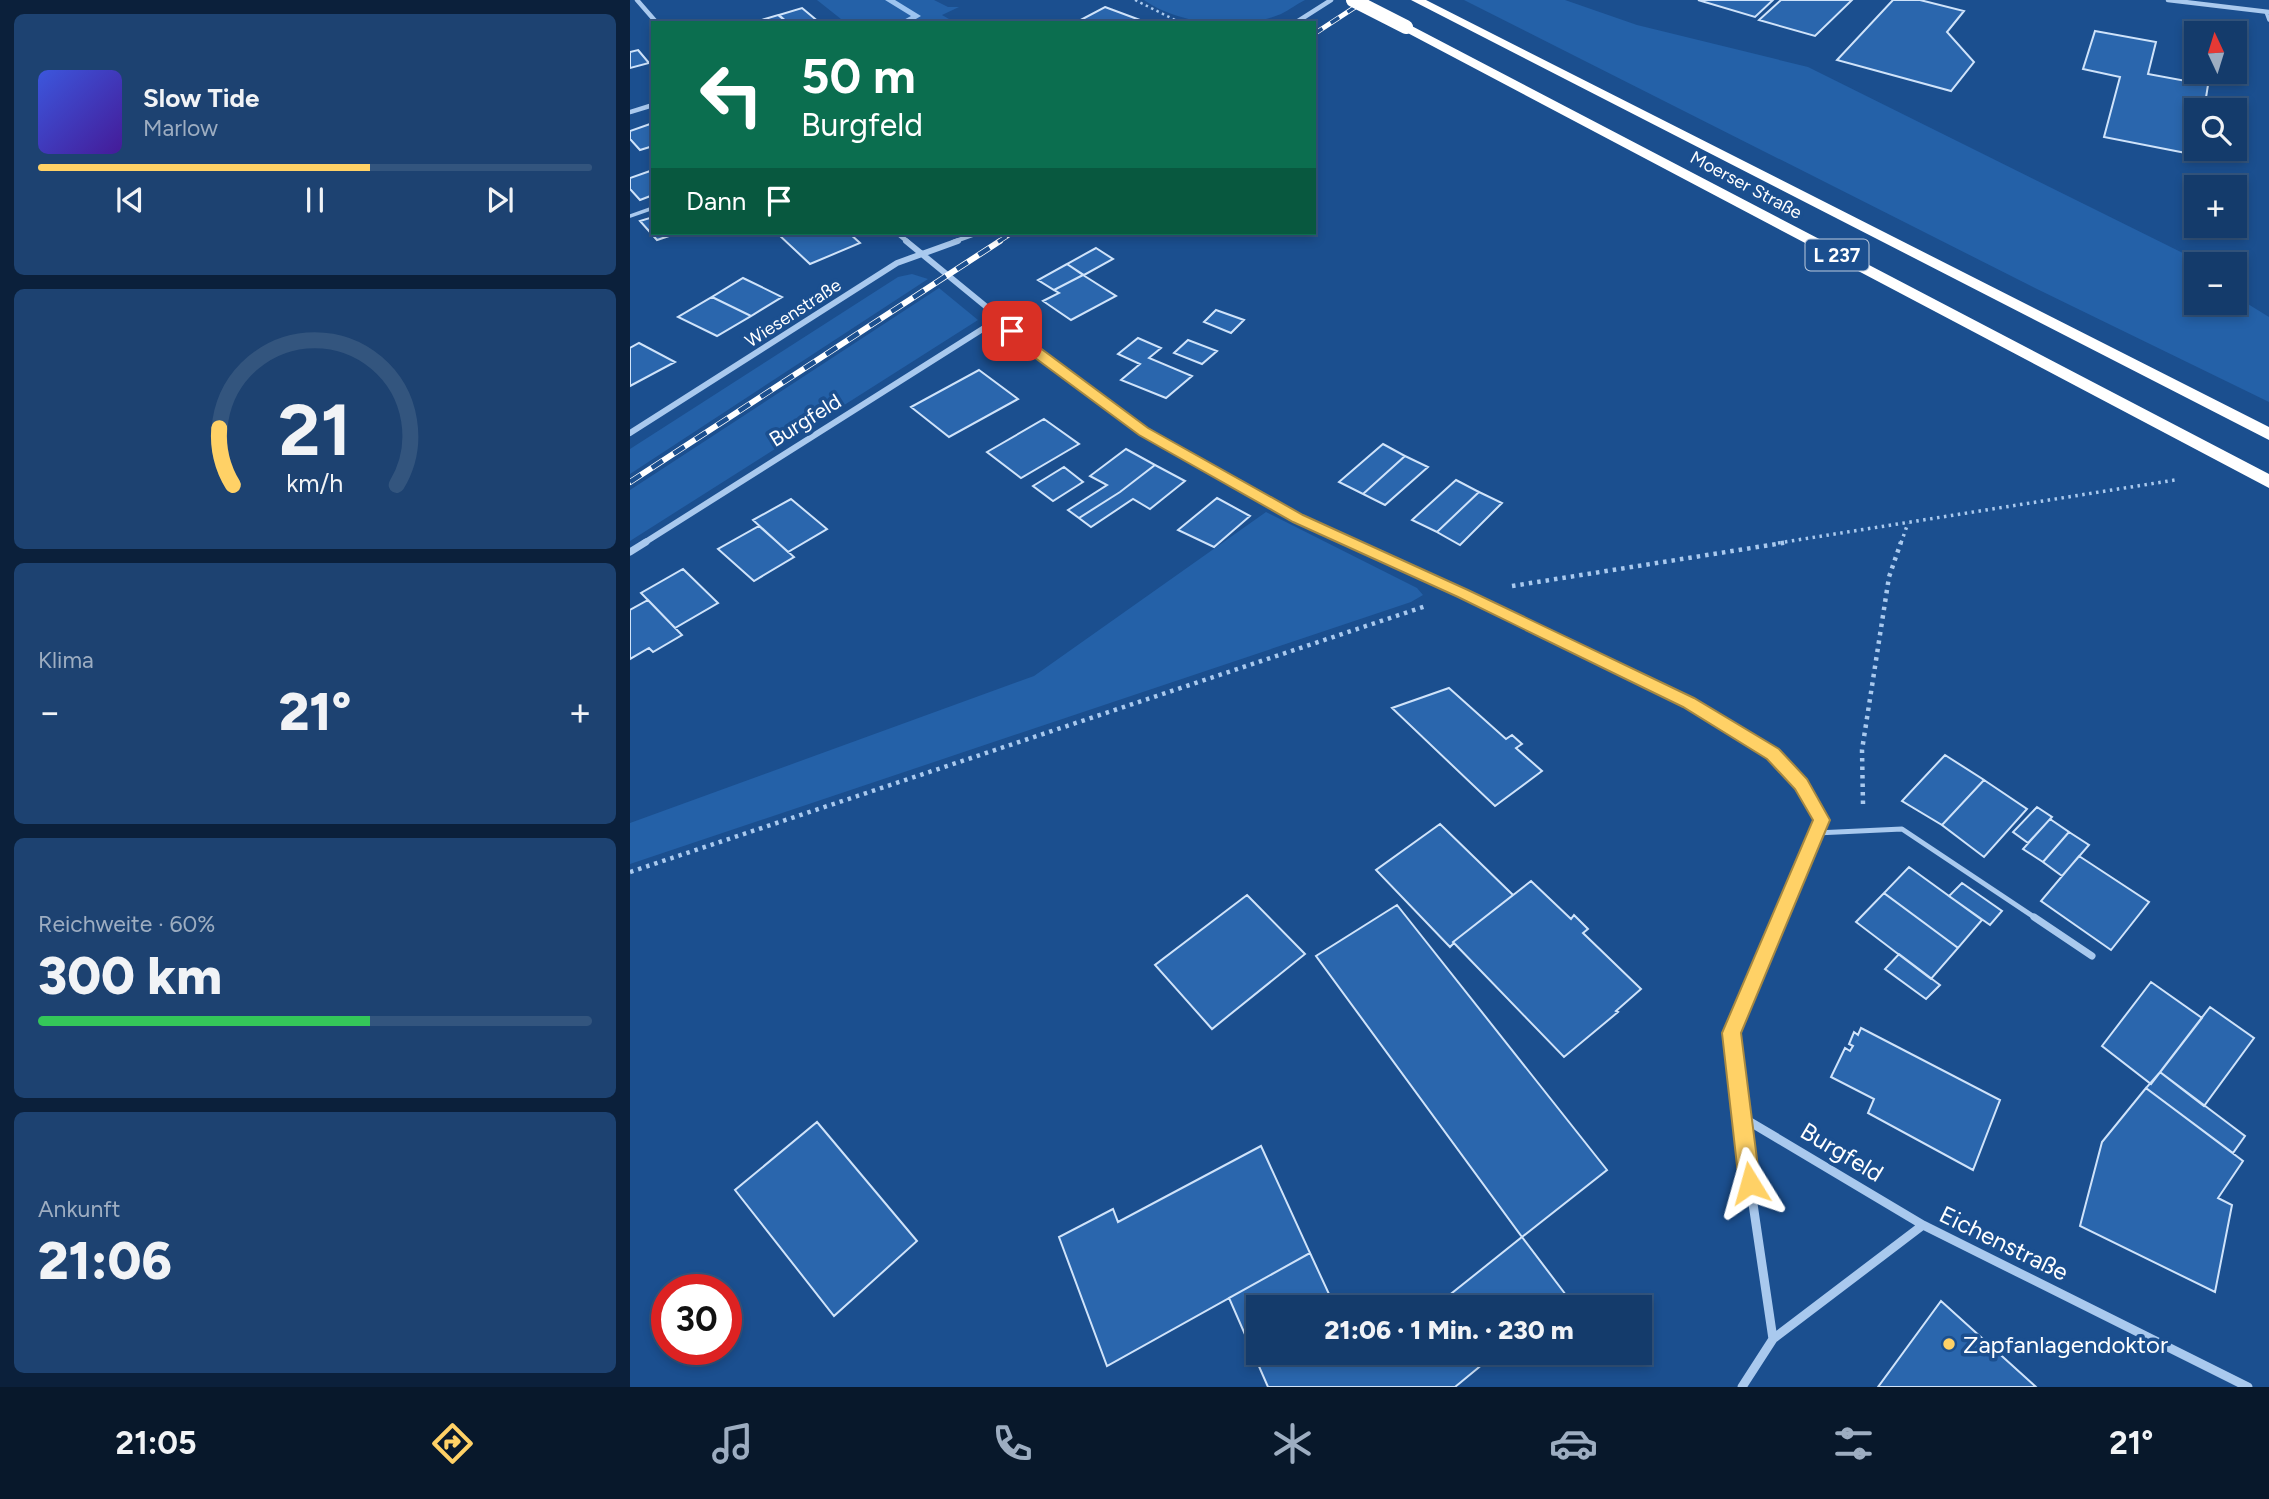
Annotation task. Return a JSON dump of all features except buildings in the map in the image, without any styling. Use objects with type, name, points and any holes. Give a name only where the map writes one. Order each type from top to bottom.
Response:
[{"type":"highway","name":"Moerser Straße","points":[[1353,0],[2269,482]]},
{"type":"highway","name":"Moerser Straße","points":[[1421,2],[2269,434]]},
{"type":"street","points":[[637,0],[655,21]]},
{"type":"street","points":[[1298,21],[1331,0]]},
{"type":"street","points":[[2168,0],[2267,12]]},
{"type":"street","points":[[630,112],[651,106]]},
{"type":"street","points":[[899,235],[1000,318],[1024,343],[1143,432],[1298,518],[1463,593],[1689,703],[1773,754],[1801,784],[1822,820],[1732,1033],[1740,1116],[1773,1339]]},
{"type":"street","name":"Wiesenstraße","points":[[630,433],[898,263],[973,235]]},
{"type":"street","name":"Burgfeld","points":[[630,552],[1000,318]]},
{"type":"street","name":"Burgfeld","points":[[1740,1116],[1923,1225]]},
{"type":"street","name":"Eichenstraße","points":[[1742,1387],[1773,1339],[1923,1225],[2248,1387]]},
{"type":"lane","points":[[2267,12],[2269,20]]},
{"type":"lane","points":[[630,216],[651,209]]},
{"type":"lane","points":[[1816,833],[1902,829],[2092,956]]},
{"type":"path","points":[[1135,0],[1176,21]]},
{"type":"path","points":[[630,872],[1463,593],[2175,480]]},
{"type":"path","points":[[1822,820],[1863,812],[1862,750],[1889,577],[1908,523]]},
{"type":"shaded area","points":[[817,0],[934,0],[948,7],[959,7],[942,15],[952,21],[843,21]]},
{"type":"shaded area","points":[[1144,0],[1305,0],[1281,14],[1254,21],[1199,21],[1159,8]]},
{"type":"shaded area","points":[[1464,0],[1565,0],[1637,25],[1808,67],[2184,254],[2184,315],[2247,315],[2247,303],[2269,317],[2269,402],[2037,289]]},
{"type":"shaded area","points":[[912,274],[928,279],[630,474],[630,449],[898,277]]},
{"type":"shaded area","points":[[939,288],[978,320],[630,541],[630,490]]},
{"type":"shaded area","points":[[1266,512],[1417,588],[1423,595],[1411,602],[630,864],[630,823],[1034,676]]},
{"type":"waterway","points":[[889,0],[917,16],[906,21]]},
{"type":"railway","points":[[1316,33],[1366,0]]},
{"type":"railway","points":[[998,242],[1009,235]]},
{"type":"railway","points":[[630,482],[1000,241]]},
{"type":"place","name":"Zapfanlagendoktor","points":[[1949,1344]]},
{"type":"route","points":[[1012,331],[1024,343],[1143,432],[1298,518],[1463,593],[1689,703],[1773,754],[1801,784],[1822,820],[1732,1033],[1750,1183]]}]
